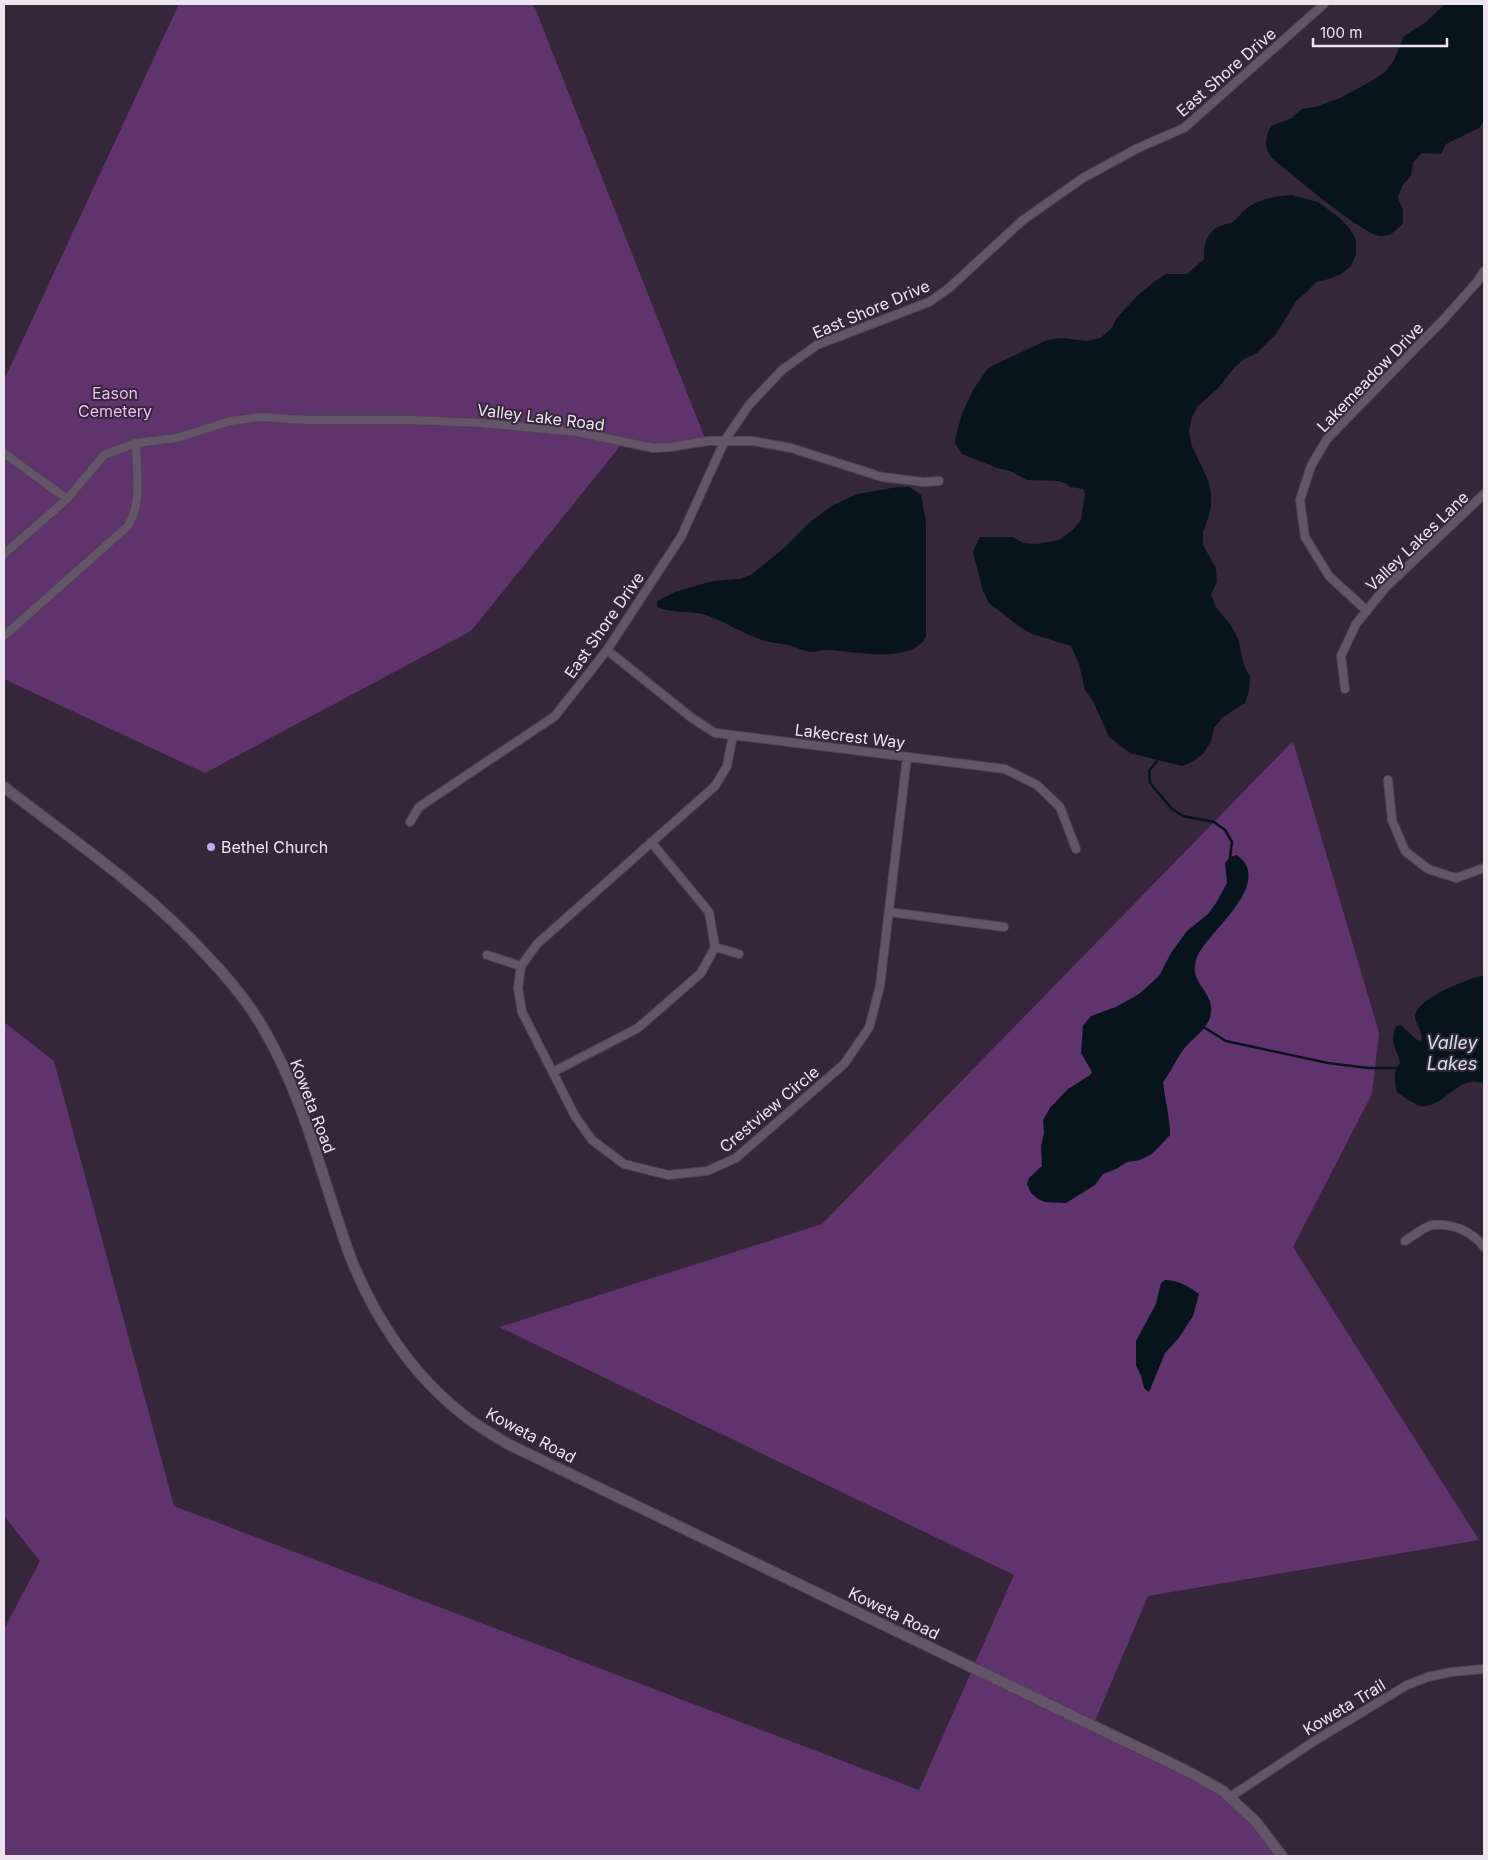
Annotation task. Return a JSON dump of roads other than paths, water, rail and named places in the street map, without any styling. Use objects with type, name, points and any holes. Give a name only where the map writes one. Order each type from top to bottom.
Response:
[{"type":"street","name":"East Shore Drive","points":[[410,822],[418,807],[555,716],[607,650],[681,537],[725,440],[749,405],[782,370],[817,345],[929,302],[949,288],[1023,220],[1083,178],[1138,148],[1184,128],[1324,4]]},
{"type":"street","name":"Lakemeadow Drive","points":[[1367,612],[1329,576],[1305,537],[1300,500],[1311,466],[1327,439],[1444,319],[1477,282],[1484,271]]},
{"type":"street","name":"Valley Lake Road","points":[[4,554],[67,499],[104,455],[136,443],[177,438],[230,421],[260,417],[306,420],[412,420],[481,423],[577,432],[654,448],[708,441],[753,441],[791,448],[882,477],[923,482],[939,481]]},
{"type":"street","points":[[4,636],[128,526],[134,516],[137,504],[136,443]]},
{"type":"street","points":[[4,454],[67,499]]},
{"type":"street","name":"Valley Lakes Lane","points":[[1345,689],[1341,656],[1356,624],[1385,588],[1484,494]]},
{"type":"street","name":"Lakecrest Way","points":[[607,650],[699,723],[715,733],[1005,769],[1037,785],[1060,807],[1076,849]]},
{"type":"street","points":[[487,955],[520,966],[537,944],[715,786],[727,766],[733,736]]},
{"type":"street","name":"Crestview Circle","points":[[520,966],[518,988],[522,1012],[575,1116],[592,1140],[624,1164],[668,1175],[707,1172],[736,1158],[844,1064],[869,1028],[880,986],[907,757]]},
{"type":"street","points":[[1388,780],[1392,820],[1405,851],[1428,869],[1456,878],[1484,868]]},
{"type":"street","name":"Koweta Road","points":[[4,788],[155,904],[183,930],[231,981],[248,1004],[289,1078],[350,1255],[371,1302],[388,1331],[410,1361],[435,1390],[459,1412],[510,1445],[1187,1771],[1223,1791],[1256,1822],[1282,1856]]},
{"type":"street","points":[[553,1072],[638,1028],[701,973],[715,947],[709,912],[651,842]]},
{"type":"street","points":[[889,912],[1004,927]]},
{"type":"street","points":[[715,947],[739,954]]},
{"type":"street","points":[[1405,1241],[1431,1225],[1457,1226],[1478,1238],[1484,1246]]},
{"type":"street","name":"Koweta Trail","points":[[1230,1798],[1316,1740],[1407,1685],[1428,1677],[1451,1672],[1484,1669]]},
{"type":"water","points":[[1445,4],[1484,4],[1484,121],[1479,128],[1446,144],[1441,154],[1422,153],[1413,163],[1411,176],[1402,186],[1398,198],[1403,210],[1403,223],[1390,234],[1380,236],[1370,232],[1342,214],[1273,159],[1266,146],[1267,135],[1271,126],[1292,118],[1302,109],[1315,107],[1340,98],[1386,71],[1394,60],[1404,36],[1426,22]]},
{"type":"water","points":[[1292,195],[1318,202],[1340,218],[1350,229],[1356,240],[1356,254],[1351,266],[1341,274],[1316,282],[1297,300],[1276,334],[1257,353],[1244,359],[1235,367],[1218,388],[1198,406],[1192,417],[1189,431],[1191,444],[1208,480],[1211,493],[1211,506],[1203,532],[1203,545],[1216,568],[1217,582],[1211,594],[1216,607],[1232,627],[1238,639],[1244,665],[1250,677],[1249,691],[1245,703],[1223,717],[1214,728],[1211,741],[1204,753],[1194,761],[1182,766],[1130,753],[1109,737],[1093,701],[1085,690],[1079,664],[1071,646],[1032,634],[1020,627],[989,603],[983,591],[973,552],[980,537],[1013,537],[1023,543],[1037,544],[1059,540],[1073,530],[1081,520],[1085,493],[1083,489],[1070,487],[1059,481],[1027,480],[1010,471],[997,468],[962,454],[955,443],[956,435],[962,414],[973,390],[988,368],[1047,340],[1061,338],[1087,341],[1100,338],[1111,329],[1117,318],[1135,298],[1155,281],[1166,274],[1187,274],[1204,259],[1205,243],[1213,230],[1233,222],[1255,203],[1273,197]]},
{"type":"water","points":[[897,487],[909,487],[921,495],[926,522],[926,637],[918,646],[908,651],[895,654],[866,654],[826,650],[810,652],[762,640],[702,614],[657,607],[657,601],[675,592],[713,581],[740,579],[752,574],[783,549],[811,521],[833,505],[858,494]]},
{"type":"water","points":[[1237,855],[1245,863],[1249,875],[1246,887],[1232,912],[1203,947],[1197,957],[1195,966],[1197,979],[1209,1000],[1211,1014],[1206,1026],[1183,1050],[1163,1082],[1170,1135],[1152,1154],[1140,1160],[1127,1162],[1103,1174],[1095,1185],[1066,1203],[1045,1202],[1038,1199],[1031,1193],[1027,1184],[1029,1178],[1042,1166],[1043,1120],[1050,1108],[1068,1089],[1092,1072],[1081,1053],[1083,1026],[1091,1016],[1116,1007],[1139,994],[1159,976],[1171,953],[1187,931],[1208,914],[1216,903],[1227,883],[1225,863],[1230,857]]},
{"type":"water","name":"Valley Lakes","points":[[1484,975],[1484,1084],[1467,1083],[1429,1105],[1421,1106],[1412,1102],[1397,1092],[1395,1074],[1400,1063],[1393,1041],[1394,1031],[1397,1026],[1401,1025],[1420,1041],[1422,1035],[1415,1017],[1424,1003],[1444,990]]},
{"type":"water","points":[[1165,1280],[1184,1284],[1199,1294],[1193,1316],[1178,1339],[1165,1353],[1149,1392],[1144,1388],[1136,1365],[1136,1341],[1156,1304],[1161,1283]]},
{"type":"waterway","points":[[1157,761],[1149,771],[1150,783],[1172,809],[1183,816],[1214,822],[1225,830],[1232,842],[1230,857]]},
{"type":"waterway","points":[[1205,1028],[1226,1041],[1328,1063],[1368,1068],[1396,1068]]},
{"type":"place","name":"Bethel Church","points":[[211,847]]},
{"type":"park label","name":"Eason Cemetery","points":[[115,402]]}]
